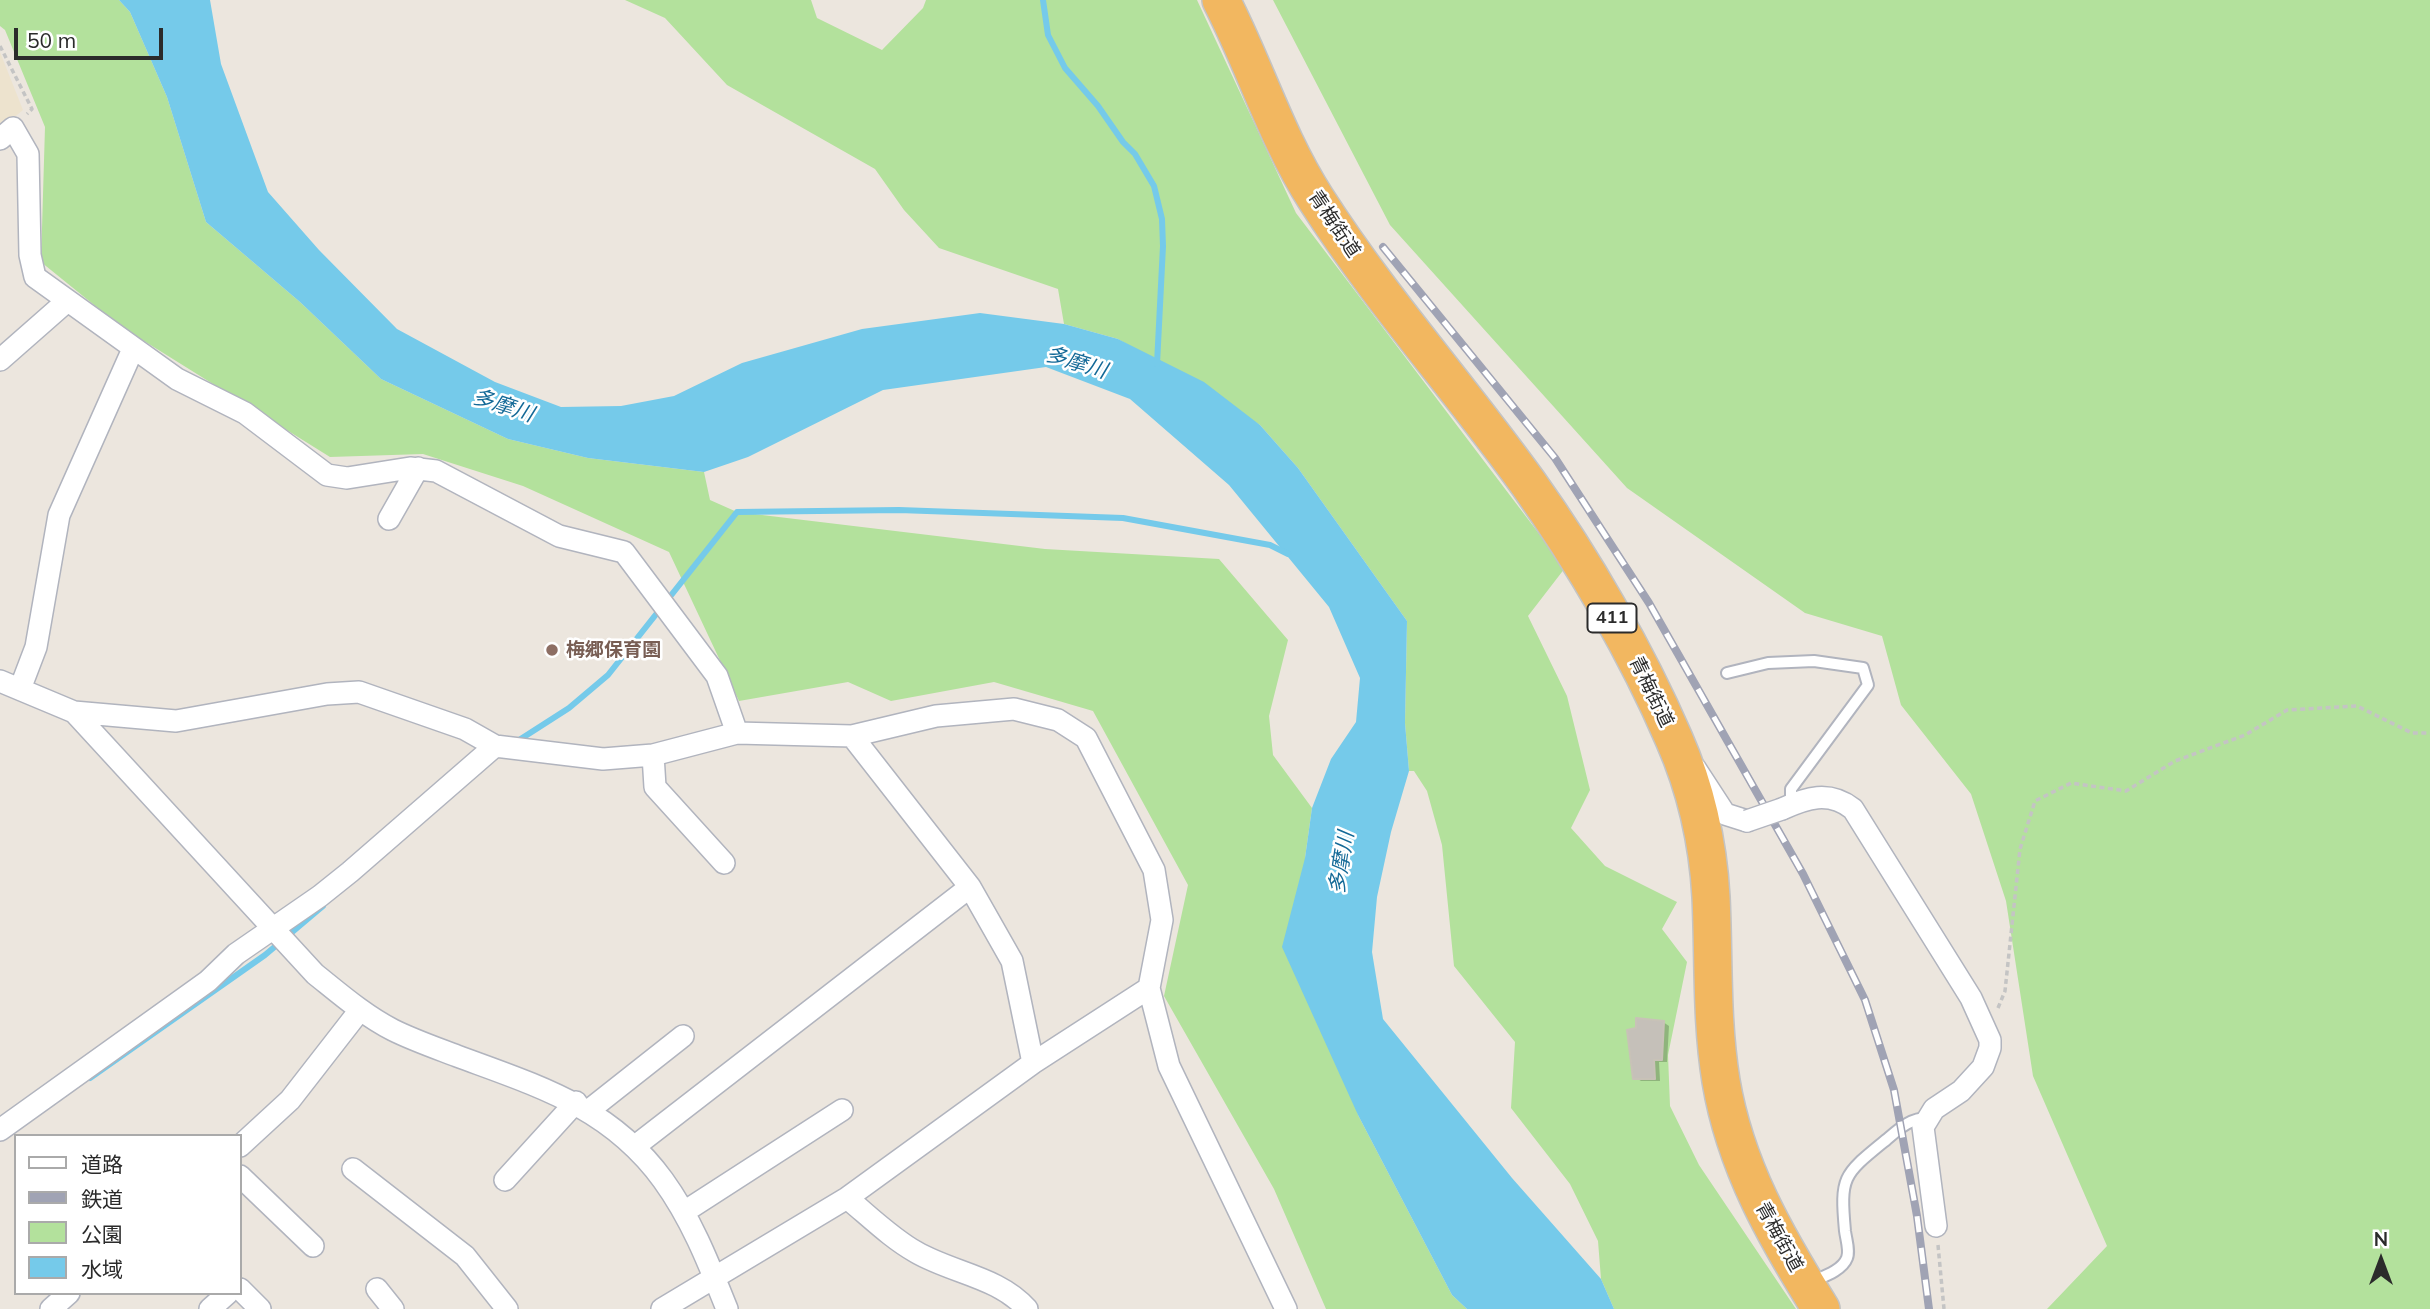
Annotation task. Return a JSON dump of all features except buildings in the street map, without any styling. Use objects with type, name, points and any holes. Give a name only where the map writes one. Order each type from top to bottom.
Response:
[{"type":"highway","name":"青梅街道","points":[[1221,0],[1243,42],[1285,146],[1316,199],[1373,282],[1528,483],[1566,540],[1646,677],[1691,783],[1703,833],[1711,893],[1714,1009],[1721,1082],[1748,1177],[1771,1228],[1813,1297]]},
{"type":"street","points":[[6,133],[28,154],[30,255],[35,277],[66,302],[177,379],[245,413],[327,475],[347,478],[418,468],[436,471],[559,536],[624,552],[717,677],[737,733]]},
{"type":"street","points":[[0,360],[66,302]]},
{"type":"street","points":[[133,349],[59,515],[36,647],[10,685],[74,712],[176,721],[327,694],[359,692],[465,729],[495,746],[603,759],[653,755],[737,733],[852,736],[936,716],[1014,709],[1058,720],[1086,738],[1154,870],[1162,920],[1149,988],[1170,1066],[1286,1309]]},
{"type":"street","points":[[389,519],[418,468]]},
{"type":"street","points":[[74,712],[314,974],[360,1010],[394,1030],[543,1087],[582,1107],[634,1147],[662,1179],[684,1212],[727,1309]]},
{"type":"street","points":[[852,736],[971,887],[1012,961],[1032,1063]]},
{"type":"street","points":[[1675,741],[1707,783],[1725,814],[1747,821],[1806,798],[1824,797],[1843,802],[1853,809],[1971,998],[1987,1033],[1990,1048],[1983,1067],[1961,1091],[1934,1109],[1923,1127],[1936,1226]]},
{"type":"street","points":[[0,1130],[208,981],[236,954],[271,928],[320,896],[495,746]]},
{"type":"street","points":[[653,755],[656,787],[724,863]]},
{"type":"street","points":[[634,1147],[971,887]]},
{"type":"street","points":[[662,1309],[847,1198],[1032,1063],[1149,988]]},
{"type":"street","points":[[242,1144],[290,1100],[360,1010]]},
{"type":"street","points":[[505,1180],[582,1107],[683,1036]]},
{"type":"street","points":[[684,1212],[842,1110]]},
{"type":"street","points":[[353,1169],[465,1256],[507,1309]]},
{"type":"street","points":[[242,1178],[313,1246]]},
{"type":"street","points":[[847,1198],[913,1251],[1006,1290],[1018,1298],[1027,1309]]},
{"type":"street","points":[[377,1289],[393,1309]]},
{"type":"street","points":[[242,1291],[260,1309]]},
{"type":"street","points":[[51,1309],[67,1295]]},
{"type":"street","points":[[210,1309],[226,1295]]},
{"type":"lane","points":[[1727,673],[1779,663],[1814,661],[1863,668],[1868,685],[1791,789],[1786,807]]},
{"type":"lane","points":[[1813,1297],[1848,1257],[1842,1197],[1845,1178],[1900,1128],[1916,1118],[1928,1118]]},
{"type":"path","points":[[0,46],[32,109],[6,133]]},
{"type":"path","points":[[1987,1033],[2005,991],[2020,849],[2035,800],[2071,783],[2126,791],[2175,761],[2245,735],[2287,710],[2357,706],[2412,733],[2430,733]]},
{"type":"path","points":[[1936,1226],[1944,1309]]},
{"type":"shaded area","points":[[0,52],[23,110],[0,129]]},
{"type":"green space","points":[[0,0],[119,0],[130,12],[167,97],[206,222],[300,302],[381,379],[508,439],[588,458],[704,472],[710,500],[737,512],[1045,549],[1219,559],[1288,640],[1269,716],[1273,755],[1312,808],[1305,858],[1358,1115],[1452,1295],[1467,1309],[1326,1309],[1274,1189],[1164,996],[1188,885],[1093,711],[994,682],[891,701],[848,682],[739,701],[669,552],[523,486],[423,454],[330,457],[120,326],[41,262],[45,127],[5,30],[0,26]]},
{"type":"green space","points":[[625,0],[811,0],[817,18],[882,50],[923,8],[926,0],[1197,0],[1296,213],[1565,568],[1528,616],[1567,696],[1590,790],[1571,828],[1605,866],[1677,902],[1662,929],[1687,962],[1668,1055],[1670,1106],[1699,1165],[1796,1309],[1614,1309],[1601,1279],[1598,1241],[1570,1184],[1511,1108],[1515,1042],[1454,966],[1442,845],[1427,791],[1414,771],[1409,771],[1405,723],[1407,621],[1298,468],[1260,425],[1118,339],[1064,324],[1058,289],[939,248],[904,210],[875,169],[727,85],[665,18]]},
{"type":"green space","points":[[1273,0],[2430,0],[2430,1309],[2047,1309],[2107,1246],[2033,1076],[2006,901],[1971,794],[1901,705],[1882,636],[1805,613],[1627,488],[1390,225]]},
{"type":"water","name":"多摩川","points":[[119,0],[210,0],[221,64],[268,192],[319,250],[397,329],[495,382],[561,407],[621,406],[674,396],[742,363],[862,329],[980,313],[1064,324],[1118,339],[1204,382],[1260,425],[1298,468],[1407,621],[1405,723],[1409,771],[1391,832],[1377,897],[1372,952],[1383,1019],[1512,1178],[1601,1279],[1614,1309],[1467,1309],[1452,1295],[1358,1115],[1282,947],[1305,858],[1312,808],[1331,759],[1356,722],[1360,678],[1329,607],[1229,485],[1130,399],[1046,367],[883,390],[748,457],[704,472],[588,458],[508,439],[381,379],[300,302],[206,222],[167,97],[130,12]]},
{"type":"waterway","points":[[1043,0],[1048,35],[1065,68],[1135,154],[1154,186],[1162,219],[1163,246],[1157,364]]},
{"type":"waterway","points":[[516,742],[569,708],[608,675],[737,512],[899,510],[1123,518],[1270,545],[1288,554]]},
{"type":"waterway","points":[[90,1078],[265,955],[323,906]]},
{"type":"railway","points":[[1383,247],[1555,458],[1649,603],[1803,874],[1865,1000],[1894,1090],[1917,1216],[1929,1309]]},
{"type":"place","name":"梅郷保育園","points":[[552,650]]}]
